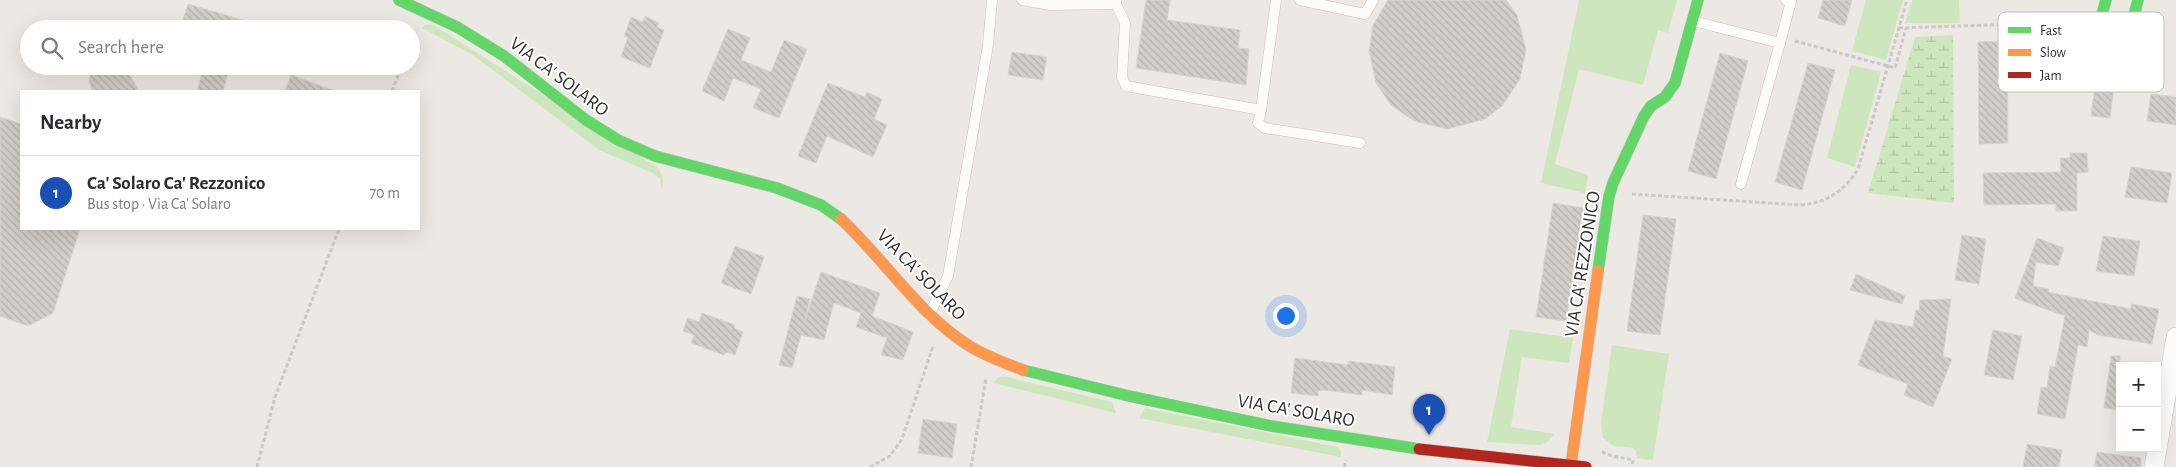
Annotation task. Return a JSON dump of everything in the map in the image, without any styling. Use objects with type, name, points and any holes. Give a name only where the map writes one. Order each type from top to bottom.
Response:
[{"type":"street","name":"VIA CA' SOLARO","points":[[399,0],[457,27],[504,56],[586,120],[618,140],[655,156],[777,188],[821,205],[837,215],[854,232],[929,314],[969,346],[990,358],[1026,371],[1120,394],[1271,426],[1406,448],[1586,467]]},
{"type":"street","name":"VIA CA' REZZONICO","points":[[1571,466],[1609,196],[1613,183],[1644,116],[1651,106],[1665,97],[1675,83],[1698,0]]},
{"type":"street","points":[[2154,467],[2176,337]]},
{"type":"lane","points":[[929,314],[938,301],[948,276],[988,45],[992,0]]},
{"type":"lane","points":[[1022,0],[1050,5],[1116,2],[1125,22],[1122,77],[1126,86],[1261,110]]},
{"type":"lane","points":[[1276,0],[1258,123],[1265,128],[1360,143]]},
{"type":"lane","points":[[1300,0],[1323,3],[1365,14],[1372,0]]},
{"type":"lane","points":[[1741,184],[1791,1],[1786,0]]},
{"type":"lane","points":[[1692,20],[1780,43]]},
{"type":"path","points":[[1631,194],[1799,206],[1823,201],[1842,188],[1858,169],[1907,0]]},
{"type":"path","points":[[1898,28],[1998,25]]},
{"type":"path","points":[[1794,41],[1895,68],[1906,28]]},
{"type":"path","points":[[392,90],[398,75]]},
{"type":"path","points":[[257,467],[275,397],[338,230]]},
{"type":"path","points":[[870,467],[890,456],[902,440],[942,324]]},
{"type":"path","points":[[972,467],[990,358]]},
{"type":"path","points":[[1595,446],[1612,456],[1633,460],[1632,467]]},
{"type":"green space","points":[[1579,0],[1677,0],[1668,33],[1658,30],[1643,85],[1579,69],[1555,164],[1588,175],[1585,193],[1541,183]]},
{"type":"green space","points":[[1866,0],[1903,0],[1886,60],[1852,51]]},
{"type":"green space","points":[[1912,0],[1959,0],[1960,23],[1905,23]]},
{"type":"green space","points":[[432,24],[658,168],[663,177],[662,190],[660,179],[655,174],[599,150],[473,55],[422,28],[425,25]]},
{"type":"green space","points":[[1953,35],[1954,203],[1868,193],[1915,37]]},
{"type":"green space","points":[[1851,65],[1881,72],[1855,167],[1827,158]]},
{"type":"green space","points":[[1510,329],[1573,338],[1569,363],[1522,357],[1511,427],[1555,434],[1546,443],[1539,445],[1487,442]]},
{"type":"green space","points":[[1612,345],[1669,354],[1653,460],[1637,458],[1636,451],[1633,448],[1614,446],[1603,438],[1601,423]]},
{"type":"green space","points":[[999,377],[1007,377],[1112,402],[1116,413],[993,383]]},
{"type":"green space","points":[[1145,408],[1338,447],[1341,451],[1341,457],[1139,418]]},
{"type":"building","points":[[1146,0],[1170,0],[1167,20],[1240,30],[1238,48],[1249,49],[1246,85],[1136,68]]},
{"type":"building","points":[[1388,0],[1506,0],[1517,15],[1526,50],[1520,79],[1502,106],[1485,119],[1447,129],[1414,121],[1391,105],[1376,83],[1369,50],[1373,25]]},
{"type":"building","points":[[1823,0],[1852,0],[1845,26],[1818,18]]},
{"type":"building","points":[[188,4],[242,20],[183,20]]},
{"type":"building","points":[[645,16],[659,23],[657,27],[664,30],[650,68],[621,57],[628,37],[624,36],[631,17],[643,22]]},
{"type":"building","points":[[728,29],[750,38],[741,60],[771,72],[784,40],[807,49],[779,118],[753,108],[761,89],[733,78],[724,101],[702,91]]},
{"type":"building","points":[[1998,41],[1998,92],[2008,92],[2008,143],[1979,144],[1978,42]]},
{"type":"building","points":[[1012,52],[1047,57],[1043,80],[1008,75]]},
{"type":"building","points":[[1720,53],[1748,61],[1716,179],[1688,171]]},
{"type":"building","points":[[1808,63],[1835,70],[1802,190],[1775,182]]},
{"type":"building","points":[[91,75],[129,75],[138,90],[92,90],[89,79]]},
{"type":"building","points":[[201,75],[227,75],[223,90],[197,90]]},
{"type":"building","points":[[291,75],[332,90],[285,90]]},
{"type":"building","points":[[828,83],[865,97],[867,92],[882,99],[874,119],[887,125],[873,157],[827,136],[816,163],[798,156]]},
{"type":"building","points":[[2094,92],[2113,92],[2110,118],[2091,116]]},
{"type":"building","points":[[2151,94],[2176,97],[2176,125],[2147,121]]},
{"type":"building","points":[[0,117],[20,124],[20,230],[80,230],[53,313],[28,326],[0,316]]},
{"type":"building","points":[[2070,153],[2087,153],[2088,172],[2077,173],[2077,211],[2056,211],[2056,204],[1984,205],[1983,173],[2061,172],[2060,158],[2070,158]]},
{"type":"building","points":[[2131,167],[2172,173],[2167,203],[2125,197]]},
{"type":"building","points":[[1553,203],[1583,208],[1566,321],[1536,317]]},
{"type":"building","points":[[1643,215],[1676,219],[1660,335],[1627,331]]},
{"type":"building","points":[[1962,235],[1986,239],[1979,284],[1955,280]]},
{"type":"building","points":[[2103,236],[2140,241],[2134,276],[2096,271]]},
{"type":"building","points":[[2037,238],[2064,248],[2058,266],[2036,262],[2033,286],[2049,289],[2048,292],[2131,309],[2131,304],[2159,309],[2152,344],[2098,335],[2089,330],[2087,347],[2078,345],[2065,419],[2037,414],[2041,387],[2047,388],[2050,366],[2055,367],[2065,316],[2015,298]]},
{"type":"building","points":[[735,246],[764,257],[751,294],[721,283]]},
{"type":"building","points":[[821,272],[880,293],[872,316],[913,332],[903,360],[881,355],[887,338],[856,327],[861,313],[834,303],[824,340],[801,335],[792,368],[779,365],[797,296],[810,299],[805,320]]},
{"type":"building","points":[[1856,274],[1905,296],[1902,304],[1850,290]]},
{"type":"building","points":[[1951,299],[1943,356],[1952,359],[1933,407],[1904,395],[1908,384],[1858,365],[1875,320],[1913,327],[1916,310],[1919,310],[1920,300]]},
{"type":"building","points":[[702,313],[735,325],[734,328],[743,332],[735,355],[726,352],[724,355],[691,343],[694,335],[683,331],[688,318],[699,322]]},
{"type":"building","points":[[1993,330],[2022,336],[2013,380],[1984,375]]},
{"type":"building","points":[[2111,356],[2120,356],[2120,362],[2116,362],[2116,410],[2104,408]]},
{"type":"building","points":[[1295,358],[1348,365],[1349,361],[1395,367],[1392,395],[1362,390],[1362,395],[1324,390],[1318,391],[1318,396],[1291,393]]},
{"type":"building","points":[[923,419],[957,424],[952,458],[918,453]]},
{"type":"building","points":[[2027,444],[2062,450],[2059,467],[2023,467]]},
{"type":"building","points":[[2097,452],[2141,458],[2141,467],[2094,467]]},
{"type":"traffic: fast","points":[[399,0],[457,27],[504,56],[586,120],[618,140],[655,156],[777,188],[821,205],[841,219]]},
{"type":"traffic: fast","points":[[1598,271],[1609,196],[1613,183],[1644,116],[1651,106],[1665,97],[1675,83],[1698,0]]},
{"type":"traffic: fast","points":[[2103,12],[2106,0]]},
{"type":"traffic: fast","points":[[2135,12],[2138,0]]},
{"type":"traffic: fast","points":[[1023,370],[1129,396],[1271,426],[1419,449]]},
{"type":"traffic: slow","points":[[841,219],[919,303],[952,334],[984,354],[1023,370]]},
{"type":"traffic: slow","points":[[1571,465],[1598,271]]},
{"type":"traffic: jam","points":[[1419,449],[1586,467]]},
{"type":"place","name":"Ca' Solaro Ca' Rezzonico","points":[[1429,435]]}]
